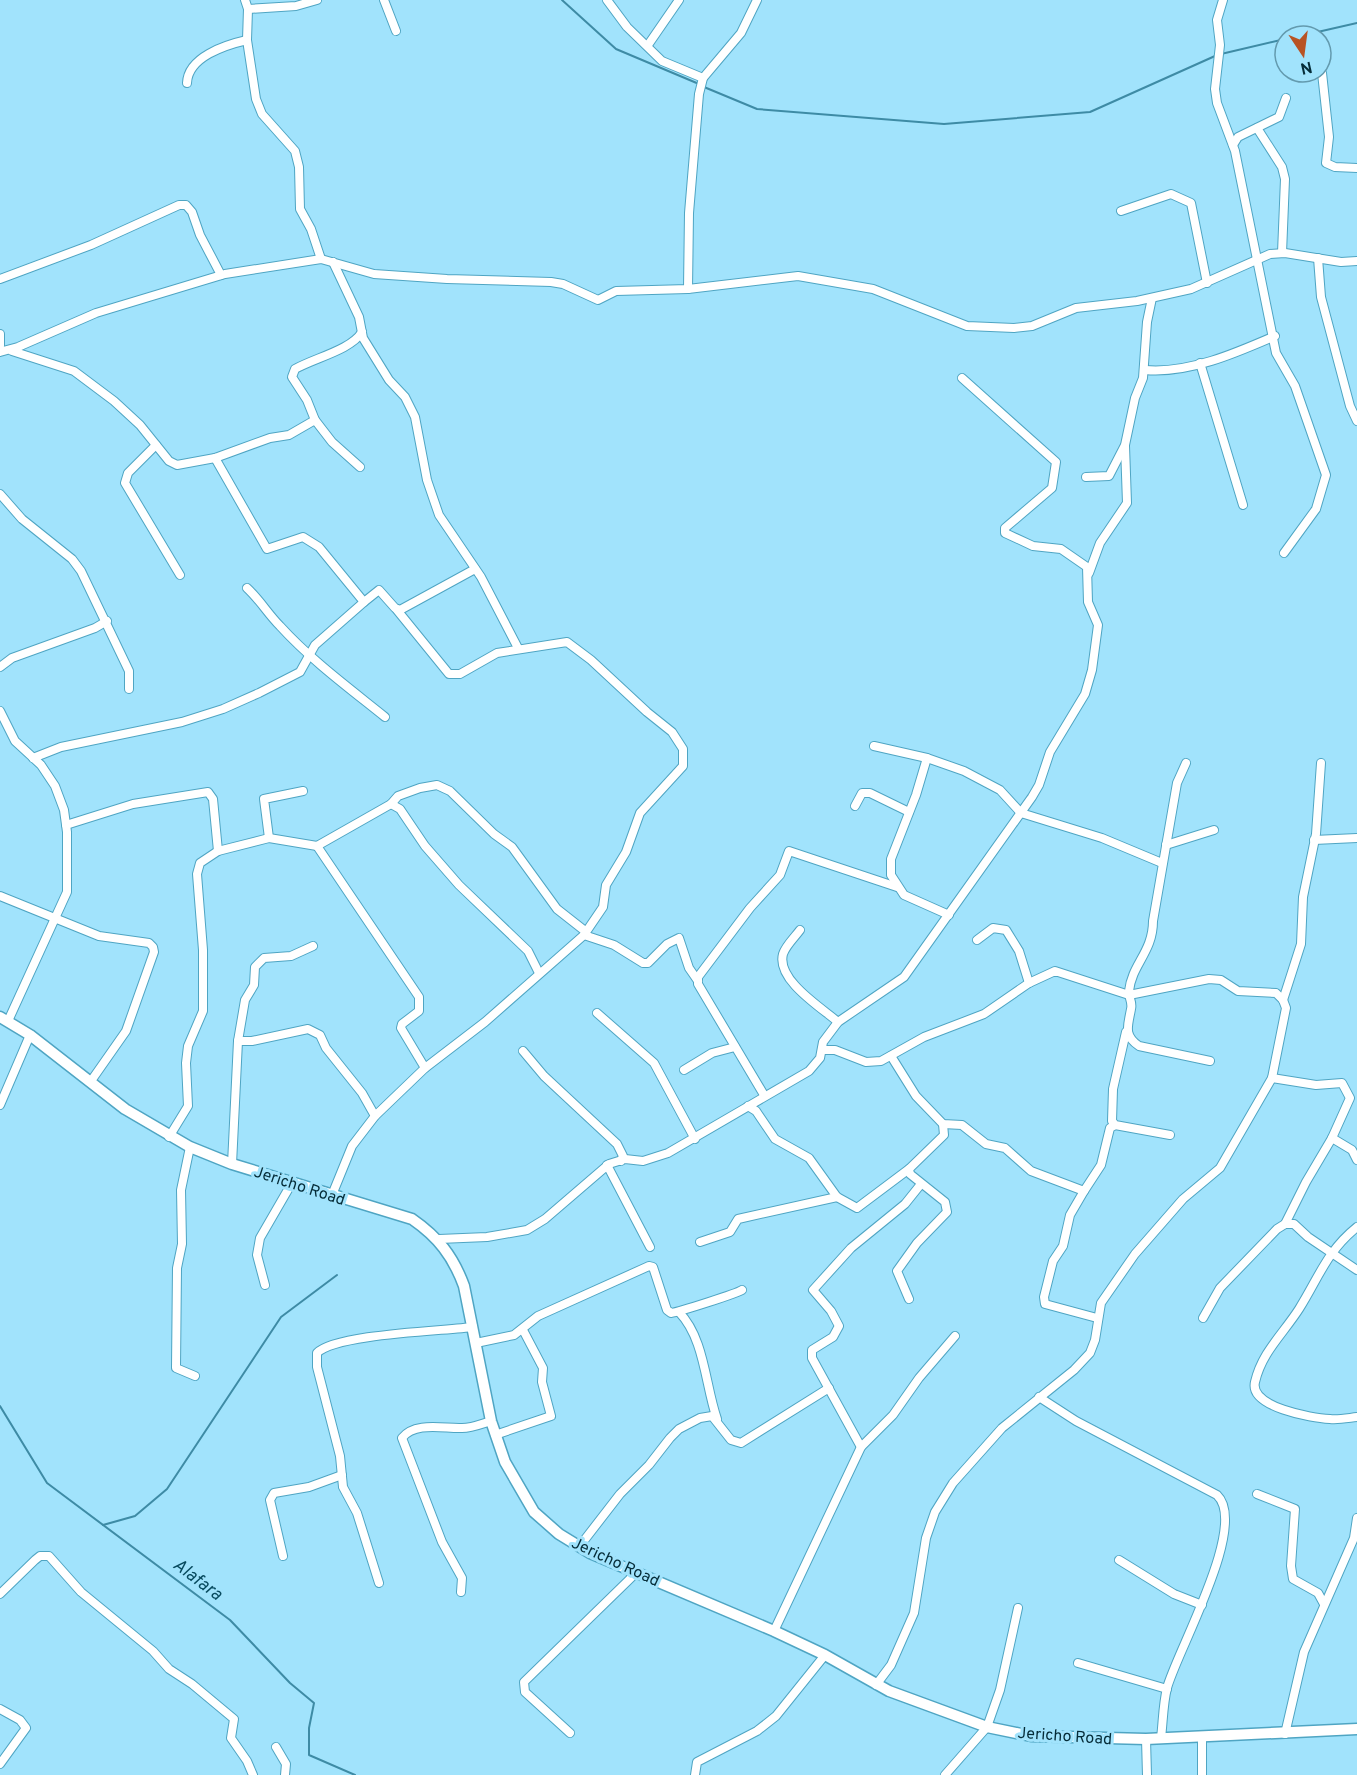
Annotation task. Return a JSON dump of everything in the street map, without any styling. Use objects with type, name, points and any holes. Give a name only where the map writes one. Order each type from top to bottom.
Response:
[{"type":"street","points":[[245,0],[248,9],[247,40],[256,99],[262,114],[295,151],[299,167],[300,209],[311,229],[321,259]]},
{"type":"street","points":[[248,9],[296,6],[317,0]]},
{"type":"street","points":[[384,0],[396,31]]},
{"type":"street","points":[[607,0],[627,27],[662,61],[704,78]]},
{"type":"street","points":[[648,45],[679,0]]},
{"type":"street","points":[[688,290],[689,213],[699,93],[704,78],[741,33],[757,0]]},
{"type":"street","points":[[1222,0],[1217,20],[1221,45],[1215,89],[1217,104],[1233,145],[1250,234],[1275,336],[1276,353],[1295,386],[1326,475],[1316,509],[1284,553]]},
{"type":"street","points":[[188,82],[188,72],[198,60],[230,44],[247,40]]},
{"type":"street","points":[[1323,84],[1329,137],[1326,163],[1335,167],[1357,168]]},
{"type":"street","points":[[1233,145],[1238,136],[1279,117],[1286,98]]},
{"type":"street","points":[[1257,129],[1282,167],[1285,179],[1282,253]]},
{"type":"street","points":[[1120,211],[1171,194],[1191,203],[1207,283]]},
{"type":"street","points":[[0,279],[91,245],[179,205],[186,205],[192,212],[203,243],[221,275]]},
{"type":"street","points":[[4,351],[96,313],[221,275],[321,259],[374,274],[551,282],[562,284],[598,300],[616,291],[688,290],[798,276],[873,289],[967,326],[1014,328],[1032,326],[1076,308],[1152,298],[1207,283],[1269,254],[1282,253],[1341,262],[1357,261]]},
{"type":"street","points":[[1318,258],[1321,297],[1350,406],[1357,421]]},
{"type":"street","points":[[333,262],[351,297],[362,332],[373,356],[405,397],[415,417],[427,480],[440,515],[475,569],[518,648]]},
{"type":"street","points":[[439,1239],[487,1237],[528,1230],[546,1219],[607,1165],[621,1161],[652,1159],[695,1139],[764,1095],[809,1071],[820,1058],[823,1042],[838,1022],[904,977],[1039,785],[1050,752],[1088,686],[1098,625],[1088,602],[1089,573],[1100,543],[1127,503],[1125,445],[1135,398],[1145,370],[1147,322],[1152,298]]},
{"type":"street","points":[[360,467],[342,453],[315,420],[307,400],[293,382],[292,373],[327,352],[351,345],[362,332]]},
{"type":"street","points":[[0,334],[0,346]]},
{"type":"street","points":[[1145,370],[1163,371],[1200,363],[1248,348],[1275,336]]},
{"type":"street","points":[[4,351],[74,371],[114,401],[140,425],[169,461],[177,465],[215,458],[270,438],[289,435],[315,420]]},
{"type":"street","points":[[1200,363],[1243,505]]},
{"type":"street","points":[[962,378],[1056,462],[1052,488],[1005,528],[1005,533],[1033,546],[1061,549],[1087,567],[1089,573]]},
{"type":"street","points":[[156,445],[128,473],[125,483],[180,575]]},
{"type":"street","points":[[1086,477],[1109,476],[1125,445]]},
{"type":"street","points":[[215,458],[267,549],[303,537],[318,547],[364,602]]},
{"type":"street","points":[[0,494],[22,519],[72,559],[107,621],[129,671],[129,689]]},
{"type":"street","points":[[397,610],[475,569]]},
{"type":"street","points":[[247,588],[262,602],[278,625],[309,654],[385,717]]},
{"type":"street","points":[[33,758],[61,747],[182,722],[223,709],[300,672],[309,654],[379,590],[449,674],[460,674],[497,652],[567,642],[591,660],[672,732],[683,749],[683,766],[640,813],[626,852],[606,885],[603,907],[584,933],[485,1022],[425,1068],[375,1116],[352,1146],[332,1195]]},
{"type":"street","points":[[0,667],[12,658],[95,628],[107,621]]},
{"type":"street","points":[[0,711],[15,741],[33,758],[56,786],[66,825],[67,892],[56,920],[4,1019]]},
{"type":"street","points":[[874,746],[927,758],[964,771],[1000,790],[1021,813],[1102,838],[1162,863]]},
{"type":"street","points":[[927,758],[891,860],[891,875],[904,895],[949,915]]},
{"type":"street","points":[[1115,1125],[1111,1106],[1132,1005],[1129,995],[1140,957],[1153,937],[1153,921],[1176,783],[1186,763]]},
{"type":"street","points":[[1283,1000],[1301,944],[1306,875],[1314,840],[1321,763]]},
{"type":"street","points":[[170,1137],[188,1106],[188,1046],[203,1011],[203,950],[197,869],[204,858],[218,851],[270,838],[316,846],[391,804],[398,796],[437,785],[450,791],[494,834],[512,847],[556,909],[584,933],[614,945],[643,963],[648,963],[667,944],[679,938],[689,968],[764,1095]]},
{"type":"street","points":[[270,838],[264,799],[303,791]]},
{"type":"street","points":[[66,825],[133,804],[208,792],[213,800],[218,851]]},
{"type":"street","points":[[855,806],[862,793],[870,792],[909,812]]},
{"type":"street","points":[[391,804],[400,809],[425,846],[459,885],[528,951],[539,974]]},
{"type":"street","points":[[1166,845],[1214,830]]},
{"type":"street","points":[[1314,840],[1357,838]]},
{"type":"street","points":[[316,846],[419,996],[421,1007],[419,1011],[402,1024],[401,1028],[425,1068]]},
{"type":"street","points":[[698,981],[750,908],[780,875],[789,851],[897,887]]},
{"type":"street","points":[[0,896],[99,936],[149,943],[154,950],[126,1031],[92,1081]]},
{"type":"street","points":[[977,940],[993,928],[1006,930],[1019,951],[1029,983]]},
{"type":"street","points":[[800,930],[786,948],[782,956],[783,963],[802,996],[838,1022]]},
{"type":"street","points":[[232,1164],[238,1041],[245,1000],[254,985],[255,967],[264,958],[291,956],[313,946]]},
{"type":"street","points":[[822,1050],[835,1050],[866,1062],[881,1061],[924,1037],[984,1014],[1029,983],[1055,971],[1129,995],[1209,979],[1221,981],[1238,991],[1276,993],[1283,1000],[1286,1008],[1272,1078],[1220,1168],[1183,1199],[1159,1225],[1101,1303],[1096,1318],[1095,1340],[1090,1353],[1074,1370],[1002,1428],[953,1483],[935,1512],[926,1538],[914,1613],[891,1665],[876,1685]]},
{"type":"street","points":[[597,1013],[654,1063],[695,1139]]},
{"type":"street","name":"Jericho Road","points":[[4,1019],[30,1035],[92,1081],[125,1109],[190,1148],[232,1164],[412,1219],[439,1239],[456,1266],[464,1286],[491,1421],[520,1492],[534,1512],[579,1547],[774,1630],[825,1655],[876,1685],[987,1727],[1031,1736],[1146,1739],[1357,1729]]},
{"type":"street","points":[[238,1041],[252,1041],[308,1029],[314,1031],[320,1035],[341,1070],[362,1093],[375,1116]]},
{"type":"street","points":[[1126,1031],[1130,1040],[1139,1046],[1210,1061]]},
{"type":"street","points":[[0,1105],[30,1035]]},
{"type":"street","points":[[684,1070],[712,1053],[735,1047]]},
{"type":"street","points":[[523,1051],[544,1076],[617,1144],[623,1156],[621,1161]]},
{"type":"street","points":[[748,1106],[756,1111],[775,1139],[809,1158],[837,1197],[857,1208],[909,1169],[944,1135],[943,1124],[916,1096],[891,1056]]},
{"type":"street","points":[[1272,1078],[1331,1086],[1341,1083],[1350,1098],[1332,1138],[1285,1224]]},
{"type":"street","points":[[943,1124],[962,1125],[986,1144],[1005,1148],[1031,1171],[1084,1191]]},
{"type":"street","points":[[1096,1318],[1045,1304],[1044,1297],[1053,1261],[1063,1246],[1070,1215],[1101,1165],[1110,1128],[1115,1125],[1170,1135]]},
{"type":"street","points":[[1332,1138],[1352,1150],[1357,1160]]},
{"type":"street","points":[[190,1148],[181,1190],[182,1244],[177,1268],[176,1368],[195,1376]]},
{"type":"street","points":[[607,1165],[651,1247]]},
{"type":"street","points":[[909,1169],[910,1174],[945,1202],[947,1212],[917,1243],[897,1270],[909,1299]]},
{"type":"street","points":[[265,1285],[257,1255],[260,1238],[293,1181]]},
{"type":"street","points":[[861,1447],[812,1354],[816,1346],[833,1336],[839,1326],[831,1311],[813,1290],[851,1248],[905,1204],[921,1184]]},
{"type":"street","points":[[700,1242],[730,1232],[738,1219],[837,1197]]},
{"type":"street","points":[[1203,1318],[1220,1288],[1276,1229],[1285,1224],[1294,1224],[1308,1237],[1357,1270]]},
{"type":"street","points":[[1357,1227],[1338,1243],[1298,1310],[1269,1347],[1254,1385],[1258,1398],[1272,1407],[1330,1419],[1357,1417]]},
{"type":"street","points":[[476,1343],[514,1335],[538,1316],[649,1266],[653,1267],[667,1310],[679,1312],[742,1290]]},
{"type":"street","points":[[679,1312],[686,1318],[703,1357],[705,1377],[717,1419],[731,1440],[741,1443],[829,1388]]},
{"type":"street","points":[[379,1583],[357,1513],[343,1487],[340,1456],[318,1366],[317,1353],[325,1347],[372,1336],[473,1327]]},
{"type":"street","points":[[495,1435],[551,1416],[542,1383],[543,1368],[523,1330]]},
{"type":"street","points":[[774,1630],[861,1447],[893,1415],[919,1378],[956,1336]]},
{"type":"street","points":[[1039,1397],[1076,1421],[1217,1495],[1223,1501],[1226,1513],[1213,1580],[1167,1689],[1161,1738]]},
{"type":"street","points":[[579,1547],[620,1494],[680,1429],[705,1416],[717,1419]]},
{"type":"street","points":[[461,1592],[462,1578],[442,1542],[402,1438],[408,1433],[437,1426],[465,1428],[491,1421]]},
{"type":"street","points":[[283,1556],[270,1500],[274,1493],[309,1487],[342,1475]]},
{"type":"street","points":[[1257,1494],[1295,1509],[1293,1579],[1318,1593],[1324,1604]]},
{"type":"street","points":[[1285,1734],[1304,1652],[1354,1538],[1357,1518]]},
{"type":"street","points":[[0,1594],[40,1556],[49,1556],[81,1593],[153,1651],[169,1669],[192,1684],[234,1719],[230,1735],[251,1771],[244,1775]]},
{"type":"street","points":[[1119,1560],[1174,1594],[1202,1605]]},
{"type":"street","points":[[570,1733],[525,1692],[524,1682],[637,1572]]},
{"type":"street","points":[[945,1775],[987,1727],[1000,1690],[1017,1608]]},
{"type":"street","points":[[695,1775],[697,1762],[758,1731],[776,1716],[825,1655]]},
{"type":"street","points":[[1078,1663],[1167,1689]]},
{"type":"street","points":[[0,1709],[20,1720],[26,1728],[0,1764]]},
{"type":"street","points":[[1202,1738],[1202,1775]]},
{"type":"street","points":[[1146,1739],[1147,1775]]},
{"type":"street","points":[[276,1747],[284,1757],[285,1775]]},
{"type":"waterway","points":[[562,0],[616,49],[699,84]]},
{"type":"waterway","points":[[1333,28],[1357,23]]},
{"type":"waterway","points":[[1221,54],[1273,42]]},
{"type":"waterway","points":[[704,87],[757,109],[944,124],[1090,112],[1215,56]]},
{"type":"waterway","points":[[103,1525],[135,1516],[167,1489],[281,1317],[337,1275]]},
{"type":"waterway","name":"Alafara","points":[[0,1406],[47,1483],[230,1620],[290,1683],[314,1703],[309,1728],[309,1755],[355,1775]]}]
